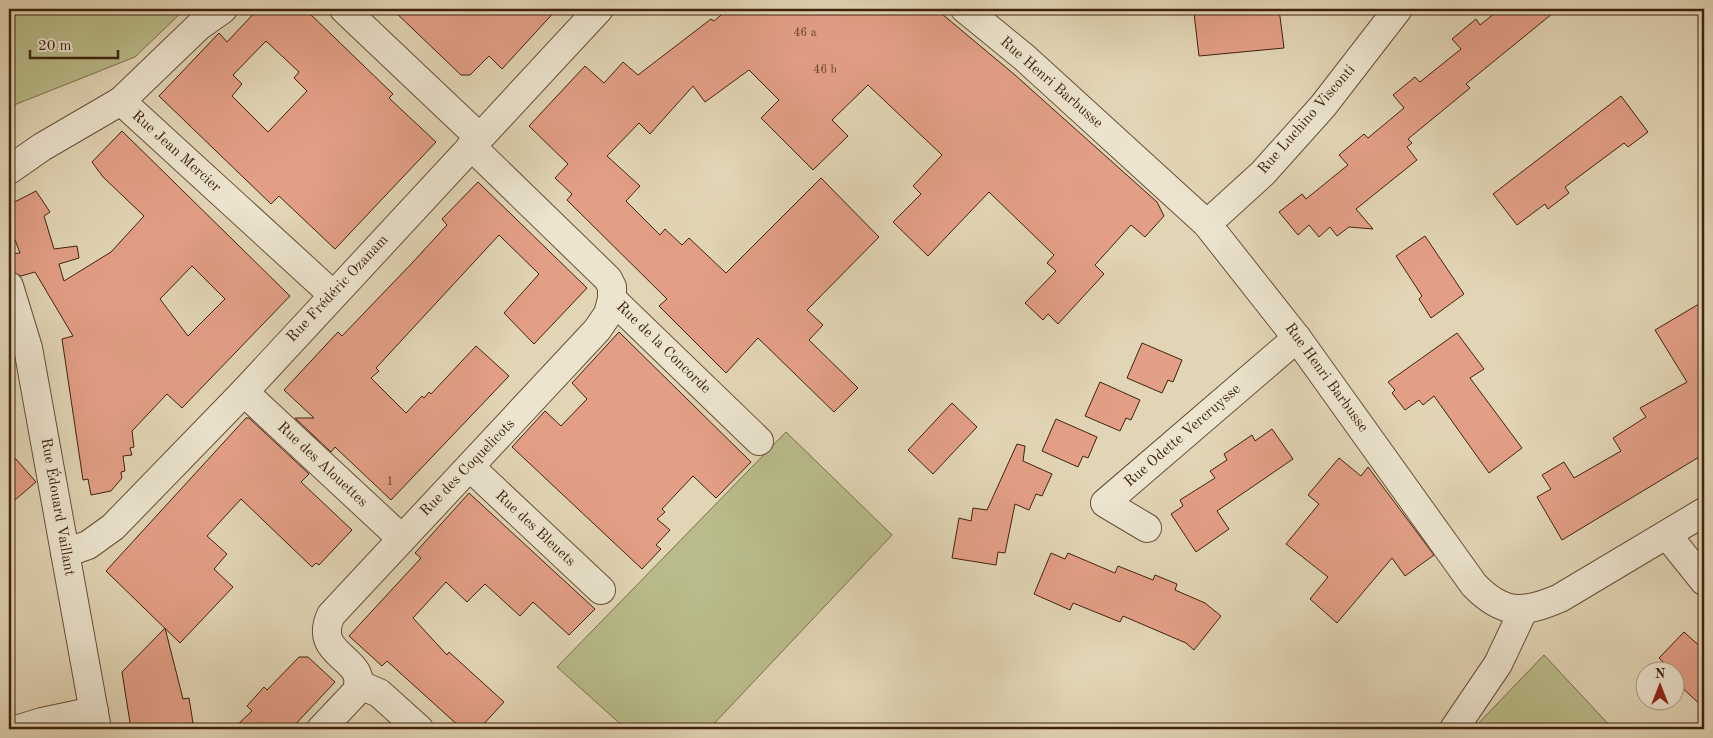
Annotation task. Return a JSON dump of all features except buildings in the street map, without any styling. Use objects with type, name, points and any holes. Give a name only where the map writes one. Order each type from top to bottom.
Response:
[{"type":"street","name":"Rue Jean Mercier","points":[[223,9],[199,26],[121,102],[333,295]]},
{"type":"street","name":"Rue de la Concorde","points":[[344,9],[608,279],[612,287],[612,299],[759,441]]},
{"type":"street","name":"Rue Frédéric Ozanam","points":[[65,553],[88,545],[113,527],[244,392],[599,9]]},
{"type":"street","name":"Rue Henri Barbusse","points":[[965,9],[1032,65],[1207,224],[1297,338],[1474,585],[1490,601],[1505,608],[1524,609],[1542,606],[1560,598],[1704,512]]},
{"type":"street","name":"Rue Luchino Visconti","points":[[1207,224],[1262,173],[1323,106],[1398,9]]},
{"type":"street","points":[[9,170],[42,147],[121,102]]},
{"type":"street","name":"Rue Édouard Vaillant","points":[[9,286],[28,348],[96,720]]},
{"type":"street","name":"Rue des Coquelicots","points":[[360,684],[358,675],[353,668],[329,643],[326,637],[327,623],[331,615],[597,330],[608,314],[612,299]]},
{"type":"street","name":"Rue Odette Vercruysse","points":[[1147,528],[1105,503],[1297,338]]},
{"type":"street","name":"Rue des Alouettes","points":[[244,392],[401,538]]},
{"type":"street","name":"Rue des Bleuets","points":[[470,467],[601,590]]},
{"type":"street","points":[[1668,535],[1704,581]]},
{"type":"street","points":[[1454,729],[1498,664],[1524,609]]},
{"type":"street","points":[[321,729],[356,692],[360,684],[379,693],[419,729]]},
{"type":"street","points":[[19,729],[42,722],[96,720]]},
{"type":"green space","points":[[9,9],[185,9],[135,57],[9,107]]},
{"type":"green space","points":[[786,432],[892,535],[709,729],[626,729],[557,667]]},
{"type":"green space","points":[[1544,655],[1613,729],[1473,729]]}]
